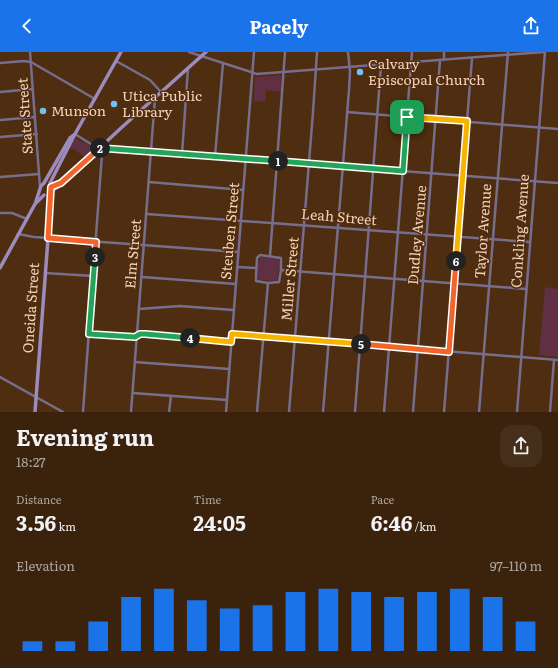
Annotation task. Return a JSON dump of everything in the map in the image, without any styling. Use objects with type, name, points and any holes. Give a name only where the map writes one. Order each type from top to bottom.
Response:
[{"type":"street","name":"State Street","points":[[30,52],[36,117],[40,189]]},
{"type":"street","points":[[51,189],[52,178],[121,52]]},
{"type":"street","points":[[189,52],[256,74],[474,58],[508,53],[544,52]]},
{"type":"street","points":[[35,204],[51,189],[58,187],[206,52]]},
{"type":"street","name":"Steuben Street","points":[[226,412],[254,52]]},
{"type":"street","points":[[270,256],[286,52]]},
{"type":"street","name":"Miller Street","points":[[289,412],[317,52]]},
{"type":"street","points":[[323,412],[347,112],[349,67],[348,52]]},
{"type":"street","points":[[384,412],[412,52]]},
{"type":"street","points":[[444,52],[444,60]]},
{"type":"street","points":[[444,412],[467,121],[475,52]]},
{"type":"street","name":"Conkling Avenue","points":[[517,412],[544,52]]},
{"type":"street","name":"Taylor Avenue","points":[[479,412],[508,53]]},
{"type":"street","name":"Dudley Avenue","points":[[413,412],[440,60]]},
{"type":"street","points":[[0,63],[24,61],[31,62],[95,98]]},
{"type":"street","points":[[116,61],[150,80],[161,92]]},
{"type":"street","points":[[215,156],[223,63]]},
{"type":"street","points":[[355,412],[381,65]]},
{"type":"street","points":[[182,154],[188,68]]},
{"type":"street","points":[[0,92],[33,89]]},
{"type":"street","name":"Elm Street","points":[[131,412],[155,98]]},
{"type":"street","points":[[347,112],[558,128]]},
{"type":"street","points":[[0,120],[36,117]]},
{"type":"street","points":[[0,137],[37,134]]},
{"type":"street","points":[[75,134],[100,148],[558,183]]},
{"type":"street","points":[[0,268],[35,204],[40,189],[70,138],[75,134]]},
{"type":"street","points":[[83,412],[102,154],[100,148]]},
{"type":"street","points":[[0,177],[39,174]]},
{"type":"street","points":[[39,180],[51,189]]},
{"type":"street","points":[[149,182],[243,190]]},
{"type":"street","name":"Oneida Street","points":[[40,189],[45,195],[48,196],[50,206]]},
{"type":"street","name":"Oneida Street","points":[[35,412],[51,189]]},
{"type":"street","points":[[0,213],[12,213],[27,219]]},
{"type":"street","name":"Leah Street","points":[[147,214],[273,222],[530,242]]},
{"type":"street","points":[[18,234],[96,242],[238,252]]},
{"type":"street","points":[[260,255],[270,256],[281,258],[279,282],[268,283],[256,280],[258,257],[260,255]]},
{"type":"street","points":[[237,267],[256,268]]},
{"type":"street","points":[[281,270],[526,290]]},
{"type":"street","points":[[45,273],[94,276]]},
{"type":"street","points":[[142,277],[236,284]]},
{"type":"street","points":[[258,412],[268,283]]},
{"type":"street","points":[[139,309],[180,306],[233,310]]},
{"type":"street","points":[[89,334],[135,337],[145,334],[231,342]]},
{"type":"street","points":[[232,334],[558,360]]},
{"type":"street","points":[[550,412],[554,360]]},
{"type":"street","points":[[135,362],[229,369]]},
{"type":"street","points":[[0,377],[63,412]]},
{"type":"street","points":[[133,393],[227,400]]},
{"type":"street","points":[[169,412],[170,396]]},
{"type":"shaded area","points":[[281,75],[281,92],[266,90],[265,102],[254,101],[255,77]]},
{"type":"shaded area","points":[[76,138],[94,148],[85,157],[70,147]]},
{"type":"shaded area","points":[[261,257],[278,259],[280,264],[277,281],[259,280],[257,268]]},
{"type":"shaded area","points":[[545,287],[558,289],[558,357],[539,355]]},
{"type":"place","name":"Calvary Episcopal Church","points":[[360,72]]},
{"type":"place","name":"Utica Public Library","points":[[114,104]]},
{"type":"place","name":"Munson","points":[[43,111]]},
{"type":"route","points":[[407,117],[467,121],[449,352],[232,334],[231,342],[145,334],[140,334],[135,337],[89,334],[96,242],[48,238],[50,192],[51,187],[61,183],[100,148],[403,171],[407,117]]}]
